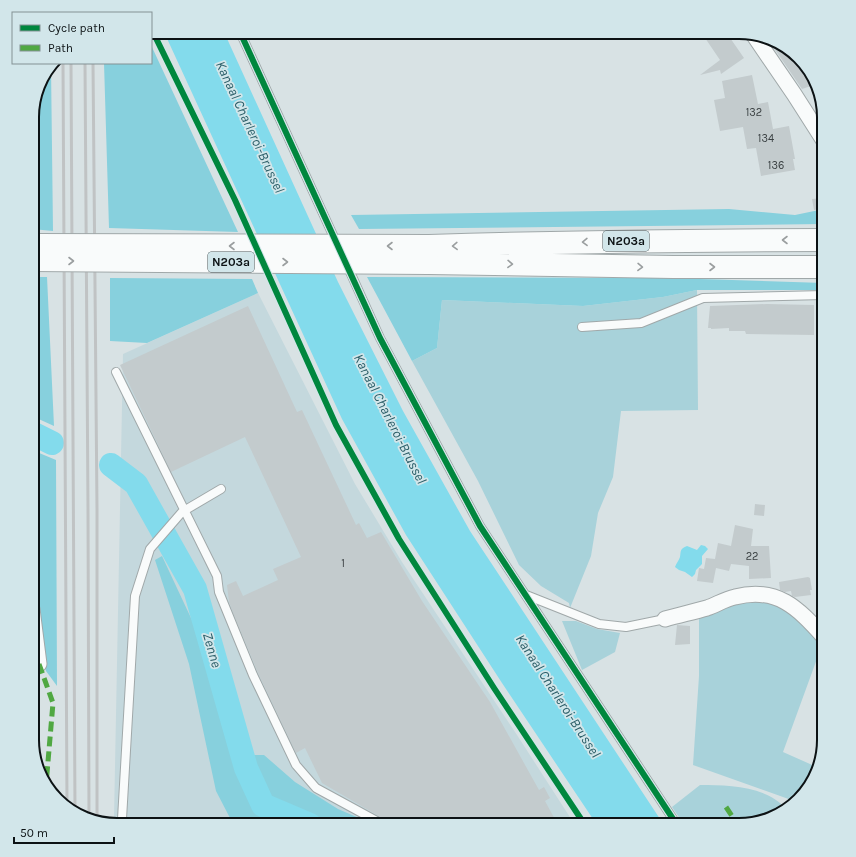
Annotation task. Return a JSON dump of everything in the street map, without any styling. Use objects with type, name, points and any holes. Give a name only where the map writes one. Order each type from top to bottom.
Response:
[{"type":"highway","name":"N203a","points":[[39,260],[429,255],[677,240],[817,240]]},
{"type":"highway","name":"N203a","points":[[39,245],[429,255],[673,267],[817,267]]},
{"type":"street","points":[[758,42],[817,130]]},
{"type":"street","points":[[665,619],[707,608],[734,597],[751,593],[768,595],[784,600],[804,615],[817,629]]},
{"type":"lane","points":[[243,39],[380,338],[480,526],[672,818]]},
{"type":"lane","points":[[582,327],[641,322],[703,298],[817,296]]},
{"type":"lane","points":[[116,372],[183,511],[217,576],[219,592],[253,675],[296,765],[316,788],[371,818]]},
{"type":"lane","points":[[122,818],[135,596],[150,549],[183,511],[221,489]]},
{"type":"lane","points":[[526,595],[599,624],[626,627],[665,619]]},
{"type":"shaded area","points":[[152,47],[238,232],[109,228],[104,64],[152,64]]},
{"type":"shaded area","points":[[51,75],[53,231],[39,230],[39,112],[45,87]]},
{"type":"shaded area","points":[[729,209],[795,215],[817,210],[817,224],[359,229],[351,215]]},
{"type":"shaded area","points":[[39,277],[47,277],[54,426],[39,419]]},
{"type":"shaded area","points":[[367,277],[668,278],[817,283],[817,290],[697,290],[663,297],[583,306],[442,300],[437,348],[412,361]]},
{"type":"shaded area","points":[[110,278],[252,279],[258,293],[147,343],[110,341]]},
{"type":"shaded area","points":[[697,290],[698,410],[621,411],[613,477],[598,513],[591,556],[570,608],[569,603],[541,586],[519,565],[478,481],[412,361],[437,348],[442,300],[583,306],[663,297]]},
{"type":"shaded area","points":[[258,293],[355,484],[402,562],[570,818],[114,818],[123,354]]},
{"type":"shaded area","points":[[39,453],[56,460],[57,686],[46,671],[40,646]]},
{"type":"shaded area","points":[[162,556],[212,663],[245,755],[264,755],[295,782],[338,809],[359,818],[230,818],[216,791],[189,664],[155,560]]},
{"type":"shaded area","points":[[763,601],[783,605],[817,639],[817,659],[783,752],[813,765],[801,788],[790,799],[693,765],[699,676],[699,616],[742,602]]},
{"type":"shaded area","points":[[562,621],[576,621],[597,629],[620,633],[615,652],[582,670]]},
{"type":"shaded area","points":[[700,785],[746,788],[758,791],[778,801],[782,805],[769,812],[754,817],[744,818],[679,818],[672,807]]},
{"type":"water","name":"Kanaal Charleroi-Brussel","points":[[167,39],[227,39],[338,282],[403,411],[470,531],[659,818],[592,818],[502,683],[406,535],[342,419]]},
{"type":"water","points":[[701,545],[708,549],[702,556],[702,564],[692,577],[675,567],[683,548],[687,546],[697,550]]},
{"type":"building","points":[[706,39],[731,39],[744,58],[721,74],[720,70],[700,75],[720,60]]},
{"type":"building","points":[[773,47],[787,55],[804,74],[811,86],[802,89]]},
{"type":"building","points":[[752,75],[758,104],[768,102],[773,129],[789,126],[795,159],[793,159],[795,170],[761,176],[756,148],[747,149],[743,127],[720,131],[714,100],[725,98],[722,81]]},
{"type":"building","points":[[812,199],[817,199],[817,209],[814,210]]},
{"type":"building","points":[[767,304],[814,305],[814,335],[746,334],[745,331],[729,331],[729,328],[708,328],[710,306]]},
{"type":"building","points":[[248,306],[297,412],[302,410],[356,525],[359,523],[367,538],[381,532],[422,601],[490,702],[539,790],[544,787],[550,798],[545,801],[554,818],[382,818],[322,783],[305,748],[296,753],[258,673],[229,602],[227,585],[236,581],[243,596],[278,580],[273,569],[301,557],[245,437],[171,472],[120,365]]},
{"type":"building","points":[[755,504],[765,505],[764,516],[754,515]]},
{"type":"building","points":[[735,525],[753,529],[751,546],[769,546],[771,578],[749,579],[749,566],[731,564],[729,571],[716,568],[713,583],[697,581],[699,568],[704,569],[706,558],[715,559],[718,543],[731,546]]},
{"type":"building","points":[[808,577],[810,578],[812,590],[810,590],[811,595],[795,597],[792,596],[791,591],[785,592],[780,590],[779,582]]},
{"type":"building","points":[[677,625],[690,626],[690,644],[675,645]]},
{"type":"waterway","name":"Zenne","points":[[39,436],[52,443]]},
{"type":"waterway","name":"Zenne","points":[[111,465],[136,484],[195,589],[246,768],[263,805],[294,818]]},
{"type":"railway","points":[[63,64],[67,800]]},
{"type":"railway","points":[[71,64],[75,806]]},
{"type":"railway","points":[[85,64],[89,813]]},
{"type":"railway","points":[[93,64],[97,509],[97,816]]},
{"type":"marked path","points":[[39,664],[53,703],[47,775]]},
{"type":"marked path","points":[[726,807],[733,818]]},
{"type":"cycle path","points":[[156,39],[235,200],[336,425],[399,539],[494,688],[580,818]]},
{"type":"cycle path","points":[[243,39],[380,338],[480,526],[672,818]]}]
